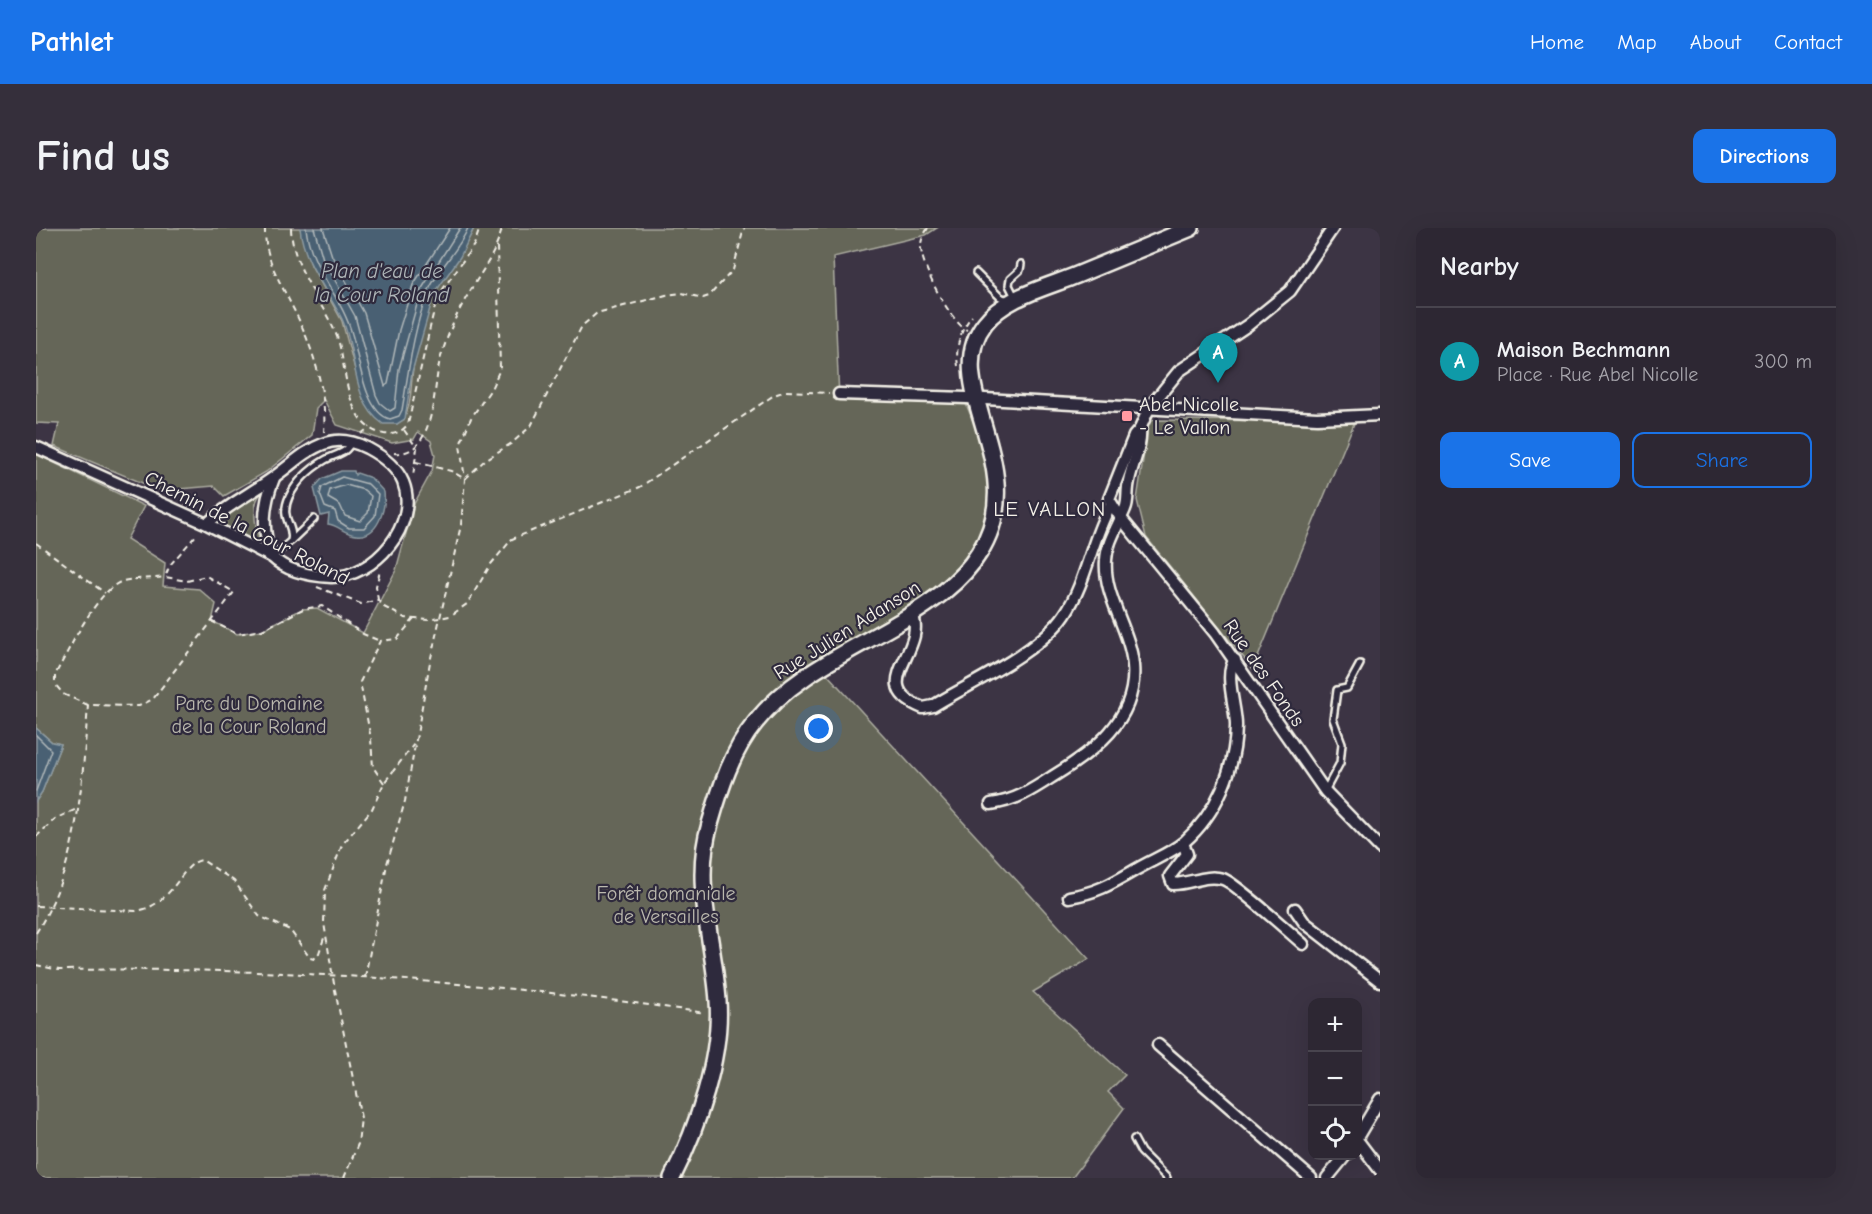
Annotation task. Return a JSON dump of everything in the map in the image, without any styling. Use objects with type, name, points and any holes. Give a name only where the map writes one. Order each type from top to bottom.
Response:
[{"type":"main road","points":[[978,333],[995,312],[1016,301],[1191,228]]},
{"type":"main road","name":"Rue Julien Adanson","points":[[672,1178],[692,1130],[709,1076],[716,1041],[718,1015],[703,894],[702,860],[709,825],[733,759],[754,723],[783,694],[912,614],[949,587],[971,566],[985,543],[994,519],[997,473],[970,374],[971,354],[978,333]]},
{"type":"street","points":[[912,614],[916,622],[914,635],[897,680],[897,688],[907,700],[923,708],[933,706],[1018,655],[1044,636],[1064,615],[1086,572],[1104,516],[1111,504],[1109,499],[1134,436],[1140,429],[1149,408],[1179,371],[1248,325],[1290,291],[1333,228]]},
{"type":"street","points":[[839,394],[977,398],[1317,418],[1380,415]]},
{"type":"street","points":[[991,804],[1010,802],[1082,759],[1099,745],[1124,713],[1131,691],[1133,667],[1130,646],[1105,574],[1106,556],[1120,517],[1126,508],[1128,485],[1141,439],[1140,429]]},
{"type":"street","points":[[207,524],[232,502],[274,478],[296,459],[323,444],[355,439],[390,463],[403,481],[406,492],[402,521],[384,554]]},
{"type":"street","name":"Chemin de la Cour Roland","points":[[36,447],[207,524],[276,560],[316,576],[349,576],[373,564],[384,554]]},
{"type":"street","points":[[274,478],[265,502],[264,527],[276,560]]},
{"type":"street","name":"Rue des Fonds","points":[[1111,504],[1235,660],[1325,791],[1380,848]]},
{"type":"street","points":[[1070,897],[1094,893],[1183,843],[1210,812],[1221,792],[1235,750],[1236,723],[1230,673],[1235,660]]},
{"type":"street","points":[[1183,843],[1187,854],[1184,861],[1170,876],[1173,884],[1184,884],[1200,877],[1226,879],[1303,944]]},
{"type":"street","points":[[1295,909],[1304,922],[1380,981]]},
{"type":"street","points":[[1158,1046],[1311,1178]]},
{"type":"street","points":[[1362,1130],[1380,1099]]},
{"type":"street","points":[[1362,1146],[1380,1170]]},
{"type":"street","points":[[1327,1178],[1341,1160]]},
{"type":"lane","points":[[1016,301],[1009,285],[1010,279],[1020,270],[1021,264]]},
{"type":"lane","points":[[976,273],[1000,297],[1016,301]]},
{"type":"lane","points":[[291,542],[291,531],[284,516],[295,486],[310,470],[347,450],[355,439]]},
{"type":"lane","points":[[276,560],[314,519]]},
{"type":"lane","points":[[1325,791],[1339,766],[1342,743],[1333,719],[1337,690],[1347,688],[1360,664]]},
{"type":"lane","points":[[1134,1139],[1141,1152],[1167,1178]]},
{"type":"path","points":[[265,228],[269,256],[278,281],[293,308],[323,392],[325,413],[323,444]]},
{"type":"path","points":[[291,228],[302,273],[336,334],[352,404],[370,427],[387,434],[404,430]]},
{"type":"path","points":[[404,430],[412,414],[420,362],[442,288],[469,253],[480,228]]},
{"type":"path","points":[[390,453],[400,454],[416,445],[430,420],[446,341],[467,295],[497,246],[502,228]]},
{"type":"path","points":[[465,478],[531,426],[587,319],[608,309],[666,295],[682,293],[703,298],[709,296],[733,270],[744,228]]},
{"type":"path","points":[[928,228],[921,246],[928,271],[956,323],[978,333]]},
{"type":"path","points":[[365,977],[387,864],[402,815],[440,619],[461,525],[465,478],[460,454],[462,437],[471,418],[491,389],[501,363],[497,246]]},
{"type":"path","points":[[378,600],[394,613],[414,619],[440,619],[460,610],[467,604],[490,564],[512,539],[640,487],[774,395],[800,390],[839,394]]},
{"type":"path","points":[[355,439],[370,427]]},
{"type":"path","points":[[404,430],[416,445]]},
{"type":"path","points":[[416,462],[451,471],[465,478]]},
{"type":"path","points":[[165,577],[170,565],[207,524]]},
{"type":"path","points":[[36,543],[105,593]]},
{"type":"path","name":"Chemin de la Cour Roland","points":[[310,584],[361,604],[378,600],[376,586],[384,554]]},
{"type":"path","points":[[206,576],[234,592],[153,699],[139,706],[88,705],[58,690],[55,675],[105,593],[121,582],[165,577],[187,581],[206,576]]},
{"type":"path","points":[[212,621],[237,634],[262,630],[303,609],[322,606],[363,634],[380,641],[397,639],[414,619]]},
{"type":"path","points":[[380,641],[360,682],[371,739],[373,767],[384,783]]},
{"type":"path","points":[[36,933],[50,906],[69,854],[79,808],[88,705]]},
{"type":"path","points":[[344,1178],[358,1144],[361,1118],[333,975],[323,905],[329,874],[342,845],[372,809],[384,783],[415,743]]},
{"type":"path","points":[[36,837],[55,819],[79,808]]},
{"type":"path","points":[[36,906],[136,911],[149,909],[164,899],[192,865],[202,860],[234,881],[259,916],[290,930],[310,958],[314,959],[319,953],[326,933]]},
{"type":"path","points":[[36,965],[59,970],[365,977],[563,994],[718,1015]]},
{"type":"green space","name":"Forêt domaniale de Versailles","points":[[36,228],[300,228],[311,265],[342,321],[363,399],[397,424],[403,419],[409,405],[414,363],[430,302],[439,283],[474,228],[937,228],[926,235],[833,257],[839,398],[963,397],[979,435],[993,493],[975,553],[930,594],[817,659],[827,674],[1089,959],[1033,992],[1125,1075],[1108,1092],[1124,1108],[1072,1178],[36,1178],[36,801],[42,792],[61,744],[52,742],[36,728],[36,454],[144,506],[127,539],[165,563],[163,586],[199,589],[216,604],[212,621],[237,634],[262,630],[302,609],[317,608],[363,633],[396,570],[414,504],[432,471],[435,455],[431,441],[418,432],[414,439],[392,443],[337,425],[324,400],[316,408],[312,435],[266,472],[224,496],[214,486],[179,489],[171,495],[54,446],[59,424],[36,423]]},
{"type":"green space","points":[[1149,420],[1355,421],[1253,669],[1146,537],[1137,500]]},
{"type":"green space","points":[[259,491],[262,492],[256,502],[256,527],[259,539],[263,540],[259,544],[217,521]]},
{"type":"water","name":"Plan d'eau de la Cour Roland","points":[[300,228],[474,228],[460,257],[434,294],[412,372],[405,419],[397,424],[383,424],[372,414],[365,403],[356,376],[347,332],[311,264]]},
{"type":"water","points":[[341,471],[354,471],[355,475],[357,473],[371,478],[384,492],[384,506],[379,521],[370,532],[364,535],[352,534],[328,524],[329,514],[321,516],[314,488],[322,479]]},
{"type":"water","points":[[36,728],[52,742],[61,744],[42,792],[36,801]]},
{"type":"place","name":"Maison Bechmann","points":[[1218,383]]},
{"type":"place","name":"Abel Nicolle - Le Vallon","points":[[1127,416]]},
{"type":"district","name":"LE VALLON","points":[[1050,509]]},
{"type":"park label","name":"Parc du Domaine de la Cour Roland","points":[[249,714]]}]
